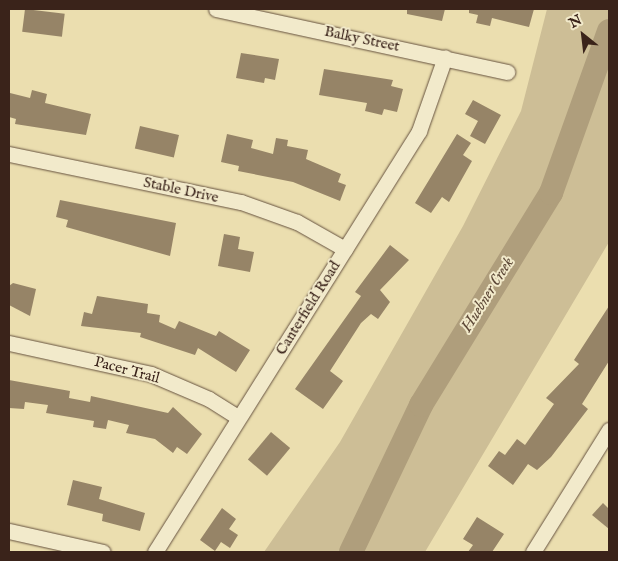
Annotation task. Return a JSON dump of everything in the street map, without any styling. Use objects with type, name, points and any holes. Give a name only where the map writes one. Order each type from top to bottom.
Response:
[{"type":"street","name":"Balky Street","points":[[216,9],[445,57],[507,72]]},
{"type":"street","name":"Canterfield Road","points":[[154,552],[419,131],[445,57]]},
{"type":"street","name":"Stable Drive","points":[[9,154],[241,202],[297,222],[345,250]]},
{"type":"street","name":"Pacer Trail","points":[[9,343],[151,374],[202,395],[238,418]]},
{"type":"street","points":[[533,552],[609,430]]},
{"type":"street","points":[[9,531],[103,552]]},
{"type":"shaded area","points":[[547,9],[609,9],[609,242],[425,552],[264,552],[340,442],[463,226],[521,111]]},
{"type":"building","points":[[25,9],[65,14],[62,37],[22,32]]},
{"type":"building","points":[[407,9],[445,9],[442,21],[407,14]]},
{"type":"building","points":[[469,9],[534,9],[529,27],[492,18],[490,26],[476,23],[478,15],[469,13]]},
{"type":"building","points":[[241,53],[279,59],[275,80],[265,78],[264,83],[236,78]]},
{"type":"building","points":[[324,69],[393,80],[391,86],[403,89],[397,112],[384,109],[382,115],[365,111],[367,103],[319,95]]},
{"type":"building","points":[[32,90],[47,94],[45,103],[91,114],[86,135],[15,124],[16,119],[9,117],[10,93],[30,98]]},
{"type":"building","points":[[473,100],[501,115],[485,144],[470,136],[478,121],[465,114]]},
{"type":"building","points":[[140,126],[179,135],[174,157],[135,148]]},
{"type":"building","points":[[227,134],[253,140],[251,148],[273,154],[276,138],[288,140],[287,146],[308,150],[306,159],[341,174],[338,182],[346,185],[340,201],[293,182],[238,171],[239,166],[221,162]]},
{"type":"building","points":[[457,134],[471,143],[463,155],[472,161],[449,202],[442,197],[431,213],[415,203]]},
{"type":"building","points":[[60,200],[176,223],[170,256],[66,227],[68,220],[56,217]]},
{"type":"building","points":[[224,234],[240,237],[238,249],[254,252],[250,272],[218,266]]},
{"type":"building","points":[[390,245],[409,260],[380,290],[390,302],[378,319],[371,314],[361,323],[330,371],[343,381],[323,409],[295,389],[361,296],[355,292]]},
{"type":"building","points":[[13,283],[36,289],[30,316],[9,305],[9,286]]},
{"type":"building","points":[[97,296],[148,304],[147,313],[160,315],[159,322],[175,329],[179,321],[216,336],[219,331],[250,350],[236,372],[198,348],[195,355],[140,337],[141,333],[81,326],[84,312],[92,314]]},
{"type":"building","points":[[609,306],[609,361],[582,404],[588,409],[551,457],[537,470],[528,464],[513,485],[488,466],[499,451],[505,455],[517,439],[525,445],[554,404],[546,398],[579,364],[574,360]]},
{"type":"building","points":[[9,380],[70,391],[69,398],[90,402],[91,396],[168,413],[173,407],[202,434],[187,454],[177,447],[173,453],[155,439],[126,433],[129,425],[108,420],[106,429],[93,427],[94,421],[46,413],[48,405],[25,402],[24,409],[9,408]]},
{"type":"building","points":[[271,432],[290,448],[267,476],[248,460]]},
{"type":"building","points":[[73,480],[102,487],[99,499],[145,513],[140,531],[102,521],[103,514],[67,505]]},
{"type":"building","points":[[603,503],[609,509],[609,529],[592,515]]},
{"type":"building","points":[[222,508],[236,519],[229,529],[238,535],[230,548],[221,542],[215,551],[200,540]]},
{"type":"building","points":[[477,517],[504,534],[492,552],[468,552],[473,545],[463,539]]},
{"type":"waterway","name":"Huebner Creek","points":[[351,552],[421,405],[551,193],[609,31]]}]
